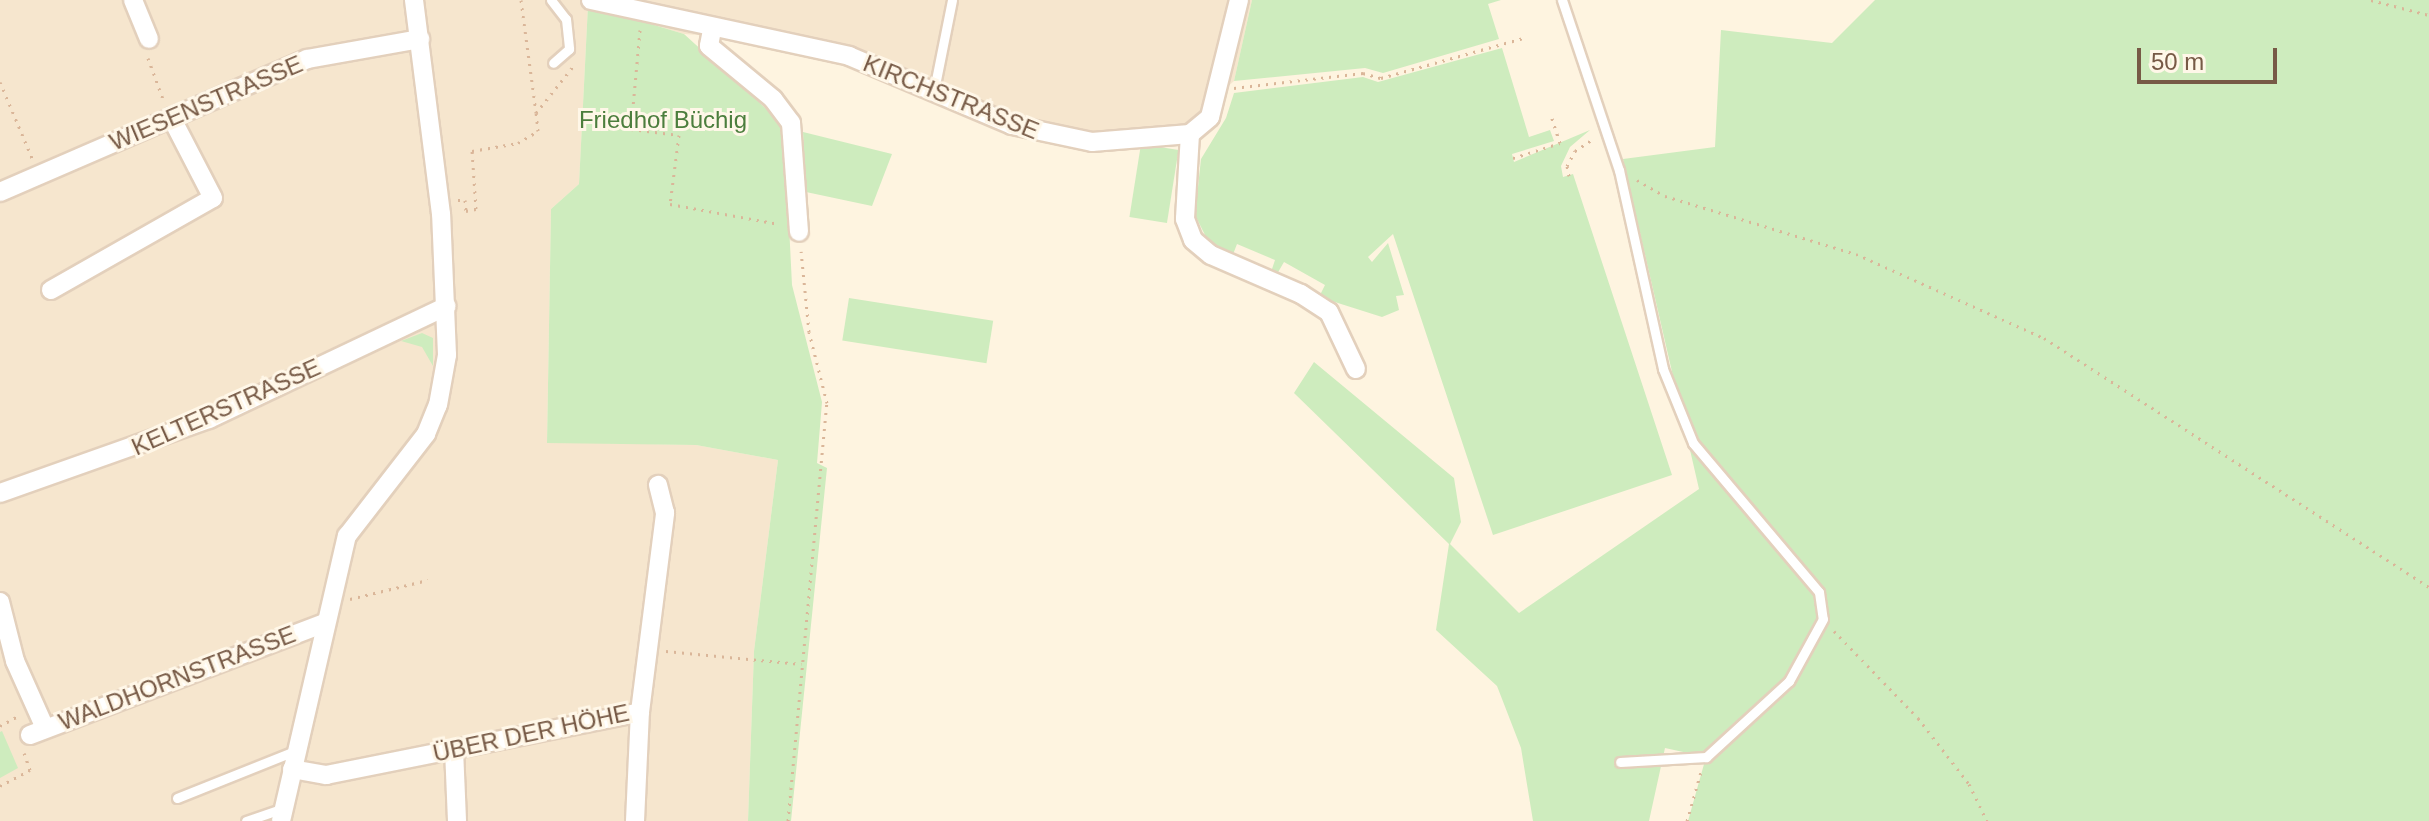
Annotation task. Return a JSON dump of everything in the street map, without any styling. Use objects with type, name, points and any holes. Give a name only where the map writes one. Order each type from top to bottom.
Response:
[{"type":"street","points":[[133,0],[149,39]]},
{"type":"street","points":[[283,814],[347,536],[426,434],[438,405],[447,355],[440,201],[414,0]]},
{"type":"street","name":"KIRCHSTRASSE","points":[[591,0],[712,30],[849,56],[1012,125],[1055,137],[1092,142],[1190,134]]},
{"type":"street","points":[[1239,0],[1210,117],[1190,134],[1185,219],[1193,240],[1211,255],[1301,294],[1329,312],[1356,369]]},
{"type":"street","points":[[712,30],[709,46],[773,99],[791,123],[799,229]]},
{"type":"street","name":"WIESENSTRASSE","points":[[0,192],[307,59],[420,39]]},
{"type":"street","points":[[51,290],[213,198],[171,117]]},
{"type":"street","name":"KELTERSTRASSE","points":[[0,493],[209,419],[447,306]]},
{"type":"street","name":"ÜBER DER HÖHE","points":[[292,769],[326,775],[640,712],[665,513],[658,485]]},
{"type":"street","name":"WALDHORNSTRASSE","points":[[1,611],[37,731],[325,623]]},
{"type":"street","points":[[635,821],[640,712]]},
{"type":"street","points":[[454,749],[457,821]]},
{"type":"lane","points":[[551,0],[566,19],[569,49],[553,63]]},
{"type":"lane","points":[[934,90],[952,0]]},
{"type":"lane","points":[[1562,0],[1619,170],[1663,369],[1693,443],[1819,592],[1823,619],[1789,681],[1706,757],[1620,762]]},
{"type":"lane","points":[[177,798],[297,750]]},
{"type":"lane","points":[[246,821],[283,814]]},
{"type":"path","points":[[440,201],[465,200],[466,211],[476,209],[472,151],[528,137],[538,131],[521,0]]},
{"type":"path","points":[[2371,0],[2429,15]]},
{"type":"path","points":[[642,12],[631,129],[679,135],[670,204],[799,229],[809,332],[827,403],[788,821]]},
{"type":"path","points":[[1218,90],[1363,73],[1381,78],[1523,38]]},
{"type":"path","points":[[149,39],[150,73],[171,117]]},
{"type":"path","points":[[536,113],[578,61],[569,49]]},
{"type":"path","points":[[0,82],[39,175]]},
{"type":"path","points":[[1513,158],[1560,143],[1551,115]]},
{"type":"path","points":[[1569,176],[1567,166],[1575,151],[1608,134]]},
{"type":"path","points":[[1619,170],[1665,196],[1856,254],[2044,338],[2429,587]]},
{"type":"path","points":[[331,599],[428,580]]},
{"type":"path","points":[[1823,619],[1918,718],[1969,784],[1987,821]]},
{"type":"path","points":[[650,648],[801,664]]},
{"type":"path","points":[[0,786],[30,770],[24,754]]},
{"type":"path","points":[[1687,821],[1706,757]]},
{"type":"shaded area","points":[[0,0],[1252,0],[1234,81],[1185,125],[1113,137],[1047,131],[904,69],[830,45],[684,34],[588,5],[579,184],[551,209],[547,442],[696,445],[778,460],[754,651],[748,821],[0,821]]},
{"type":"green space","points":[[1252,0],[1501,0],[1488,4],[1499,39],[1383,73],[1365,68],[1234,81]]},
{"type":"green space","points":[[1875,0],[2429,0],[2429,821],[1688,821],[1706,757],[1665,748],[1649,821],[1533,821],[1521,748],[1497,686],[1436,630],[1449,544],[1294,393],[1314,362],[1454,478],[1461,522],[1450,544],[1519,613],[1699,489],[1623,159],[1715,147],[1721,30],[1832,43]]},
{"type":"green space","name":"Friedhof Büchig","points":[[588,5],[684,34],[784,125],[792,285],[822,402],[817,463],[827,468],[791,821],[748,821],[754,651],[778,460],[696,445],[547,443],[551,209],[579,184]]},
{"type":"green space","points":[[1502,48],[1529,137],[1550,130],[1554,141],[1512,154],[1514,162],[1590,130],[1570,147],[1561,166],[1563,177],[1573,174],[1672,475],[1493,535],[1393,234],[1368,257],[1372,262],[1388,243],[1404,295],[1396,296],[1399,310],[1382,317],[1319,297],[1325,285],[1284,262],[1277,274],[1271,272],[1275,260],[1237,244],[1232,257],[1209,243],[1195,215],[1201,159],[1226,118],[1234,93],[1363,77],[1378,82]]},
{"type":"green space","points":[[803,132],[892,154],[872,206],[806,192]]},
{"type":"green space","points":[[1141,144],[1179,150],[1167,223],[1129,217]]},
{"type":"green space","points":[[849,298],[993,321],[986,363],[842,340]]},
{"type":"green space","points":[[422,333],[433,338],[433,366],[422,347],[401,341]]},
{"type":"green space","points":[[0,732],[18,768],[0,778]]}]
